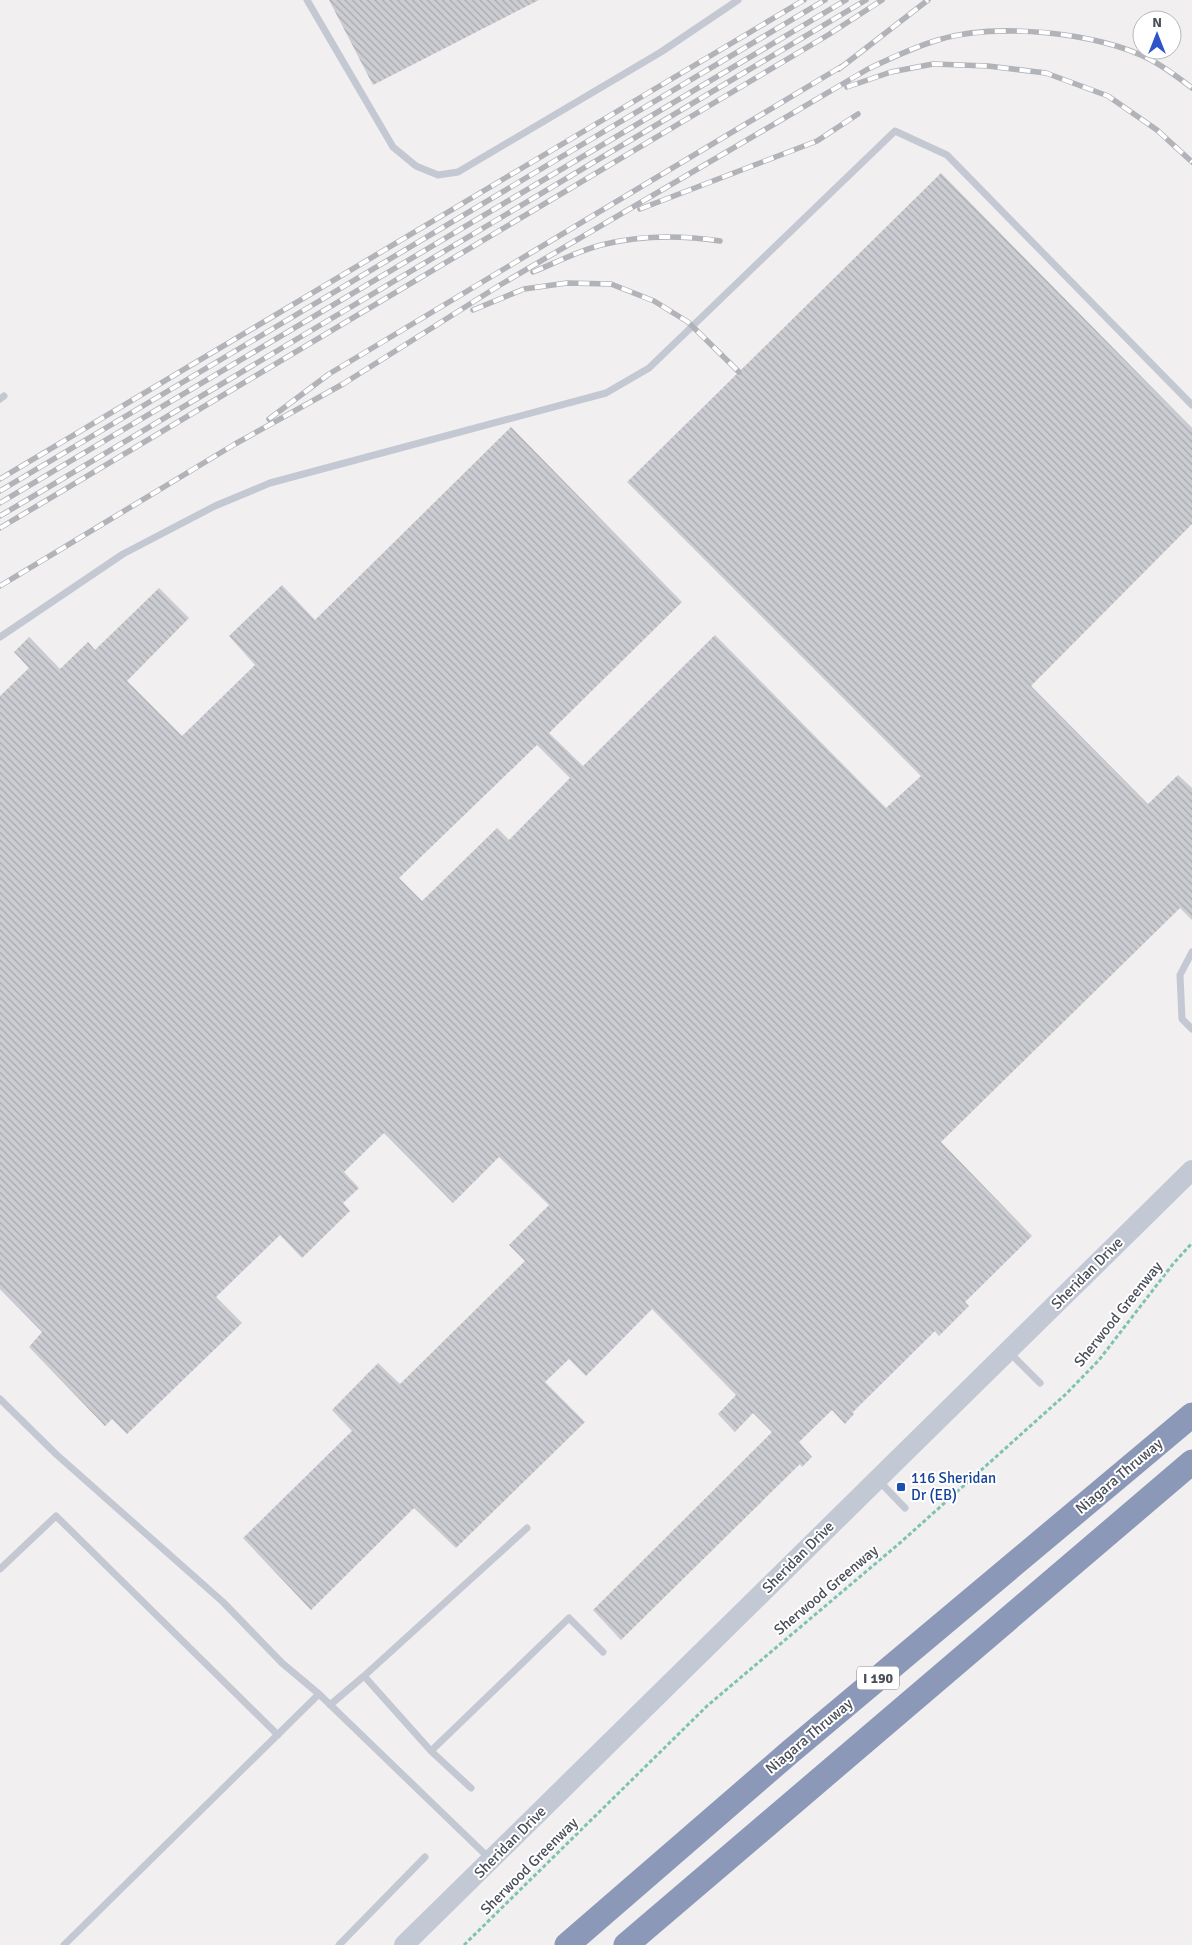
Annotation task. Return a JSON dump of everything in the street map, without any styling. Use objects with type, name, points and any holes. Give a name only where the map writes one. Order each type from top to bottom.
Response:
[{"type":"highway","name":"Niagara Thruway","points":[[567,1945],[790,1752],[1192,1415]]},
{"type":"highway","name":"I 190","points":[[626,1945],[1192,1462]]},
{"type":"main road","name":"Sheridan Drive","points":[[404,1945],[1192,1170]]},
{"type":"lane","points":[[308,0],[393,147],[416,166],[438,175],[458,172],[661,52],[738,0]]},
{"type":"lane","points":[[0,637],[123,554],[215,506],[270,483],[606,393],[649,368],[895,131],[947,155],[1192,405]]},
{"type":"lane","points":[[1192,952],[1180,975],[1182,1020],[1192,1030]]},
{"type":"lane","points":[[1008,1351],[1040,1383]]},
{"type":"lane","points":[[0,1399],[57,1455],[223,1602],[282,1663],[319,1694],[491,1860]]},
{"type":"lane","points":[[878,1479],[904,1508]]},
{"type":"lane","points":[[0,1570],[56,1516],[278,1735]]},
{"type":"lane","points":[[330,1706],[527,1528]]},
{"type":"lane","points":[[431,1751],[569,1618],[603,1652]]},
{"type":"lane","points":[[364,1676],[431,1751],[471,1788]]},
{"type":"lane","points":[[64,1945],[319,1694]]},
{"type":"lane","points":[[339,1945],[425,1857]]},
{"type":"path","name":"Sherwood Greenway","points":[[464,1945],[708,1706],[901,1542],[1066,1394],[1100,1360],[1173,1264],[1192,1244]]},
{"type":"building","points":[[329,0],[539,0],[373,85]]},
{"type":"building","points":[[941,173],[1192,428],[1192,524],[1031,686],[1148,804],[1178,775],[1192,788],[1192,920],[1180,908],[941,1142],[1032,1236],[965,1302],[969,1306],[939,1336],[935,1331],[853,1412],[854,1414],[845,1424],[832,1410],[799,1442],[812,1457],[802,1467],[800,1464],[621,1640],[593,1610],[772,1432],[753,1413],[735,1432],[718,1414],[736,1395],[652,1309],[586,1376],[569,1359],[545,1382],[585,1422],[456,1548],[414,1508],[311,1610],[243,1538],[352,1431],[332,1410],[378,1363],[400,1384],[525,1261],[509,1245],[549,1205],[499,1157],[453,1203],[384,1133],[344,1172],[359,1188],[343,1203],[350,1211],[302,1258],[280,1235],[216,1297],[242,1323],[127,1434],[112,1419],[105,1426],[29,1347],[42,1332],[0,1289],[0,696],[29,668],[14,652],[29,637],[60,669],[88,642],[95,650],[159,588],[189,618],[127,681],[182,736],[255,665],[229,636],[282,585],[315,620],[511,427],[682,602],[549,733],[583,766],[715,635],[886,808],[921,776],[627,482]],"holes":[[[537,745],[570,778],[509,840],[497,828],[422,901],[399,878]]]},
{"type":"railway","points":[[0,479],[804,0]]},
{"type":"railway","points":[[0,491],[825,0]]},
{"type":"railway","points":[[0,503],[846,0]]},
{"type":"railway","points":[[0,516],[866,0]]},
{"type":"railway","points":[[0,528],[828,35],[882,0]]},
{"type":"railway","points":[[839,69],[928,0]]},
{"type":"railway","points":[[0,586],[235,444],[343,384],[500,285],[868,69],[903,53],[938,40],[961,35],[1017,31],[1046,33],[1076,37],[1129,50],[1157,63],[1192,88]]},
{"type":"railway","points":[[847,87],[891,72],[933,64],[988,66],[1046,73],[1108,96],[1157,130],[1192,162]]},
{"type":"railway","points":[[269,419],[329,374],[844,65]]},
{"type":"railway","points":[[640,209],[817,141],[858,114]]},
{"type":"railway","points":[[533,272],[584,250],[631,239],[660,237],[720,241]]},
{"type":"railway","points":[[473,310],[524,289],[567,283],[611,284],[654,301],[688,322],[739,372]]},
{"type":"place","name":"116 Sheridan Dr (EB)","points":[[901,1487]]}]
